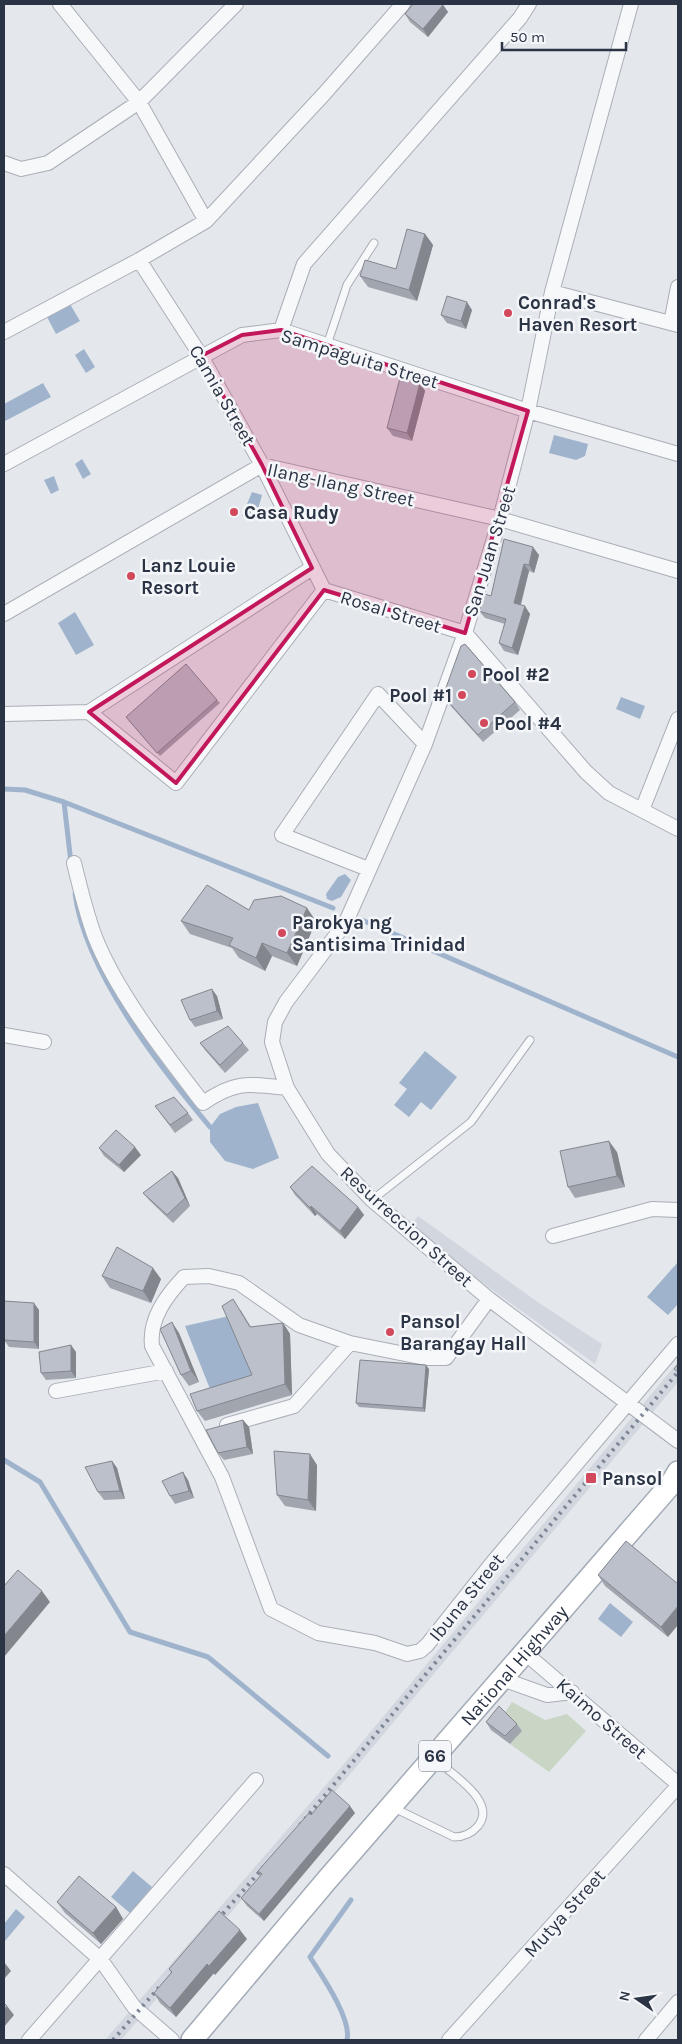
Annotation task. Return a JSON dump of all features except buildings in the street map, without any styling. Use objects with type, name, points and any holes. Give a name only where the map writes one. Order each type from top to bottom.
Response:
[{"type":"main road","name":"National Highway","points":[[192,2040],[671,1484],[678,1472]]},
{"type":"street","points":[[60,4],[139,102],[206,221]]},
{"type":"street","points":[[4,332],[139,260],[206,221],[324,94],[403,4]]},
{"type":"street","points":[[281,330],[304,264],[520,18],[529,4]]},
{"type":"street","name":"San Juan Street","points":[[346,922],[425,744],[465,633],[500,519],[528,411],[552,292],[631,4]]},
{"type":"street","points":[[4,163],[21,169],[48,163],[139,102],[229,6]]},
{"type":"street","name":"Camia Street","points":[[139,260],[201,356],[262,464],[324,590]]},
{"type":"street","points":[[552,292],[674,324],[678,287]]},
{"type":"street","name":"Sampaguita Street","points":[[4,464],[242,335],[281,330],[528,411],[678,454]]},
{"type":"street","name":"Ilang-Ilang Street","points":[[4,614],[262,464],[500,519],[678,571]]},
{"type":"street","points":[[4,714],[89,712],[312,568]]},
{"type":"street","points":[[89,712],[176,783],[324,590]]},
{"type":"street","name":"Rosal Street","points":[[324,590],[465,633],[586,772],[609,793],[678,829]]},
{"type":"street","points":[[368,869],[282,835],[378,694],[425,744]]},
{"type":"street","points":[[642,810],[678,719]]},
{"type":"street","points":[[74,863],[87,912],[110,968],[166,1056],[203,1103],[220,1092],[246,1083],[287,1088]]},
{"type":"street","name":"Resurreccion Street","points":[[346,922],[286,1002],[275,1022],[272,1042],[287,1088],[328,1154],[372,1200],[489,1299],[678,1441]]},
{"type":"street","points":[[4,1035],[44,1042]]},
{"type":"street","points":[[553,1236],[652,1209],[678,1210]]},
{"type":"street","name":"Ibuna Street","points":[[350,1343],[299,1325],[239,1283],[209,1276],[184,1277],[169,1293],[161,1306],[153,1328],[152,1346],[166,1371],[209,1430],[222,1477],[271,1609],[318,1633],[375,1643],[407,1654],[414,1653],[427,1645],[627,1402],[678,1344]]},
{"type":"street","points":[[209,1430],[294,1406],[350,1343],[425,1358],[446,1358],[489,1299]]},
{"type":"street","points":[[56,1391],[166,1371]]},
{"type":"street","name":"Kaimo Street","points":[[525,1653],[678,1785]]},
{"type":"street","points":[[502,1679],[547,1696],[572,1692]]},
{"type":"street","points":[[29,2040],[101,1960],[256,1780]]},
{"type":"street","name":"Mutya Street","points":[[449,2040],[678,1785]]},
{"type":"street","points":[[4,1874],[101,1960],[134,2007],[172,2040]]},
{"type":"street","points":[[646,2040],[678,2002]]},
{"type":"lane","points":[[327,345],[347,285],[374,243]]},
{"type":"lane","points":[[372,1200],[472,1122],[530,1040]]},
{"type":"lane","points":[[392,1806],[446,1835],[463,1837],[476,1828],[482,1820],[483,1805],[478,1797],[433,1758]]},
{"type":"highlighted area","points":[[281,330],[528,411],[465,633],[324,590],[176,783],[89,712],[312,568],[262,465],[201,356],[242,335]]},
{"type":"shaded area","points":[[418,1216],[539,1303],[602,1344],[595,1364],[408,1229]]},
{"type":"shaded area","points":[[678,1362],[678,1382],[346,1779],[121,2040],[105,2040],[338,1771]]},
{"type":"green space","points":[[512,1702],[545,1720],[567,1714],[586,1731],[549,1772],[510,1744],[522,1731],[504,1714]]},
{"type":"water","points":[[70,304],[80,321],[56,334],[47,317]]},
{"type":"water","points":[[84,349],[95,367],[86,373],[75,355]]},
{"type":"water","points":[[43,383],[51,397],[5,421],[4,404]]},
{"type":"water","points":[[554,435],[588,444],[585,456],[576,460],[549,453]]},
{"type":"water","points":[[82,459],[91,474],[83,479],[75,464]]},
{"type":"water","points":[[54,476],[59,490],[51,494],[44,480]]},
{"type":"water","points":[[252,492],[262,495],[255,520],[242,516]]},
{"type":"water","points":[[75,612],[94,645],[76,655],[58,623]]},
{"type":"water","points":[[621,697],[645,706],[640,719],[616,709]]},
{"type":"water","points":[[345,874],[351,880],[341,897],[332,901],[327,899],[326,894],[338,877]]},
{"type":"water","points":[[425,1051],[457,1077],[431,1110],[421,1102],[409,1117],[394,1105],[407,1089],[399,1083]]},
{"type":"water","points":[[258,1103],[279,1158],[253,1169],[225,1161],[210,1142],[210,1127],[220,1114],[236,1107]]},
{"type":"water","points":[[678,1262],[678,1304],[668,1315],[647,1297]]},
{"type":"water","points":[[229,1316],[253,1371],[256,1387],[214,1399],[185,1326]]},
{"type":"water","points":[[610,1603],[633,1622],[621,1637],[598,1619]]},
{"type":"water","points":[[133,1871],[152,1887],[130,1913],[111,1897]]},
{"type":"water","points":[[16,1909],[25,1917],[5,1941],[4,1924]]},
{"type":"waterway","points":[[4,789],[25,790],[64,802],[333,908]]},
{"type":"waterway","points":[[64,802],[71,863]]},
{"type":"waterway","points":[[75,894],[82,924],[109,987],[148,1048],[210,1127]]},
{"type":"waterway","points":[[362,920],[678,1057]]},
{"type":"waterway","points":[[4,1460],[40,1482],[130,1632],[208,1657],[328,1756]]},
{"type":"waterway","points":[[347,2040],[347,2031],[341,2010],[310,1957],[351,1900]]},
{"type":"railway","points":[[300,1825],[678,1372]]},
{"type":"railway","points":[[213,1925],[269,1861]]},
{"type":"railway","points":[[113,2040],[162,1984]]},
{"type":"place","name":"Conrad's Haven Resort","points":[[508,313]]},
{"type":"place","name":"Casa Rudy","points":[[234,512]]},
{"type":"place","name":"Lanz Louie Resort","points":[[131,576]]},
{"type":"place","name":"Pool #2","points":[[472,674]]},
{"type":"place","name":"Pool #1","points":[[462,695]]},
{"type":"place","name":"Pool #4","points":[[484,723]]},
{"type":"place","name":"Parokya ng Santisima Trinidad","points":[[282,933]]},
{"type":"place","name":"Pansol Barangay Hall","points":[[390,1332]]},
{"type":"place","name":"Pansol","points":[[591,1478]]}]
